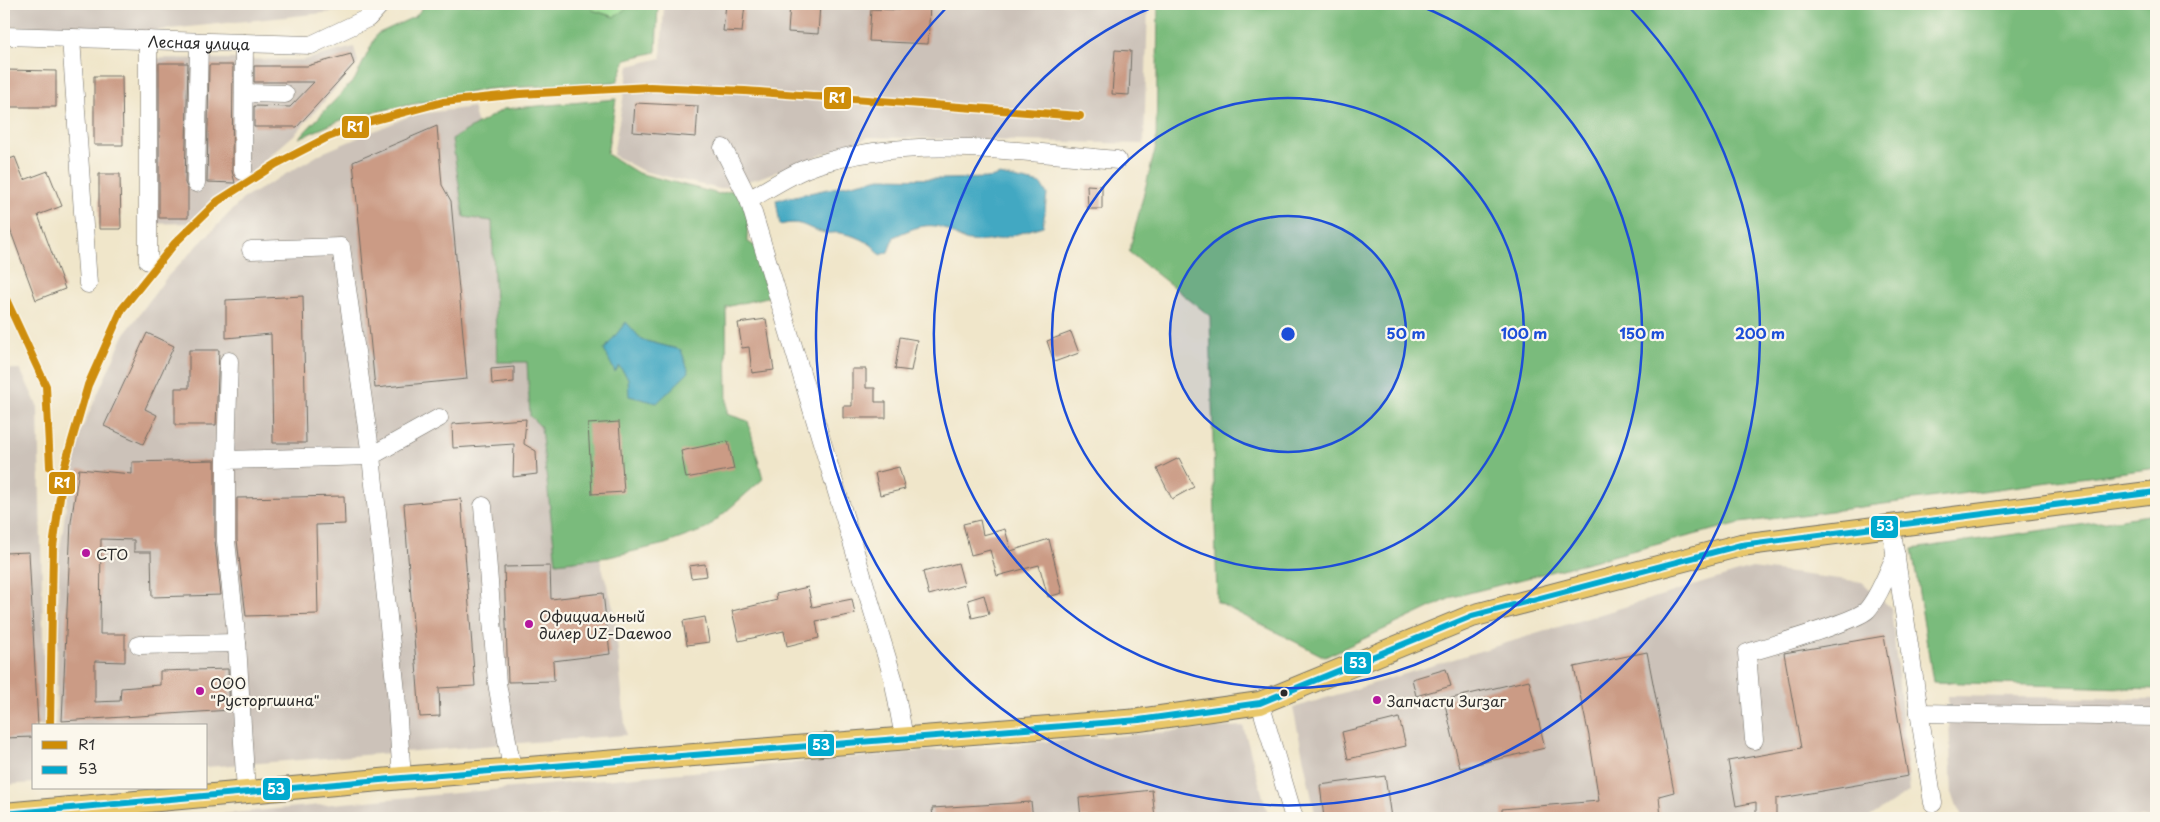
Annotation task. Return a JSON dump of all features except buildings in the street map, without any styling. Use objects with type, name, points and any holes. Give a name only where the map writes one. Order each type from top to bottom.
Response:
[{"type":"main road","points":[[4,814],[402,778],[1139,720],[1260,703],[1472,616],[1741,545],[2156,492]]},
{"type":"street","name":"Лесная улица","points":[[4,36],[311,45],[368,18],[381,4]]},
{"type":"street","points":[[71,38],[88,284]]},
{"type":"street","points":[[148,40],[148,261]]},
{"type":"street","points":[[196,182],[199,42]]},
{"type":"street","points":[[243,171],[244,43]]},
{"type":"street","points":[[244,93],[285,94]]},
{"type":"street","points":[[749,200],[814,165],[874,151],[941,146],[1117,160]]},
{"type":"street","points":[[723,148],[749,200],[893,678],[904,738]]},
{"type":"street","points":[[251,250],[341,247],[371,456],[396,692],[402,778]]},
{"type":"street","points":[[229,361],[226,541],[237,643],[246,792]]},
{"type":"street","points":[[226,460],[371,456],[439,418]]},
{"type":"street","points":[[484,506],[497,683],[512,769]]},
{"type":"street","points":[[1891,526],[1933,804]]},
{"type":"street","points":[[1754,740],[1747,653],[1820,630],[1866,612],[1896,556]]},
{"type":"street","points":[[139,645],[237,643]]},
{"type":"street","points":[[1260,703],[1294,818]]},
{"type":"street","points":[[1919,713],[2156,717]]},
{"type":"shaded area","points":[[4,4],[352,4],[343,11],[141,32],[4,27]]},
{"type":"shaded area","points":[[664,4],[1148,4],[1144,144],[869,137],[759,178],[720,189],[643,171],[613,155],[629,66],[661,58]]},
{"type":"shaded area","points":[[354,47],[358,63],[296,133],[237,185],[189,223],[144,224],[143,58],[304,60]]},
{"type":"shaded area","points":[[473,107],[614,610],[626,735],[208,767],[208,724],[56,724],[59,557],[68,492],[80,433],[124,335],[167,277],[243,199],[322,153],[412,115]]},
{"type":"shaded area","points":[[4,369],[20,369],[38,407],[45,724],[32,724],[32,783],[4,785]]},
{"type":"shaded area","points":[[1752,568],[1862,582],[1891,608],[1910,791],[1868,818],[1316,818],[1293,708]]},
{"type":"shaded area","points":[[1948,696],[2156,699],[2156,818],[1963,818],[1952,796]]},
{"type":"shaded area","points":[[1243,726],[1269,818],[176,818],[928,751]]},
{"type":"green space","points":[[425,4],[594,4],[592,10],[614,17],[633,4],[658,4],[656,52],[626,59],[617,82],[487,89],[346,118],[299,138],[355,79],[377,34],[416,16]]},
{"type":"green space","points":[[594,4],[633,4],[615,17],[592,10]]},
{"type":"green space","points":[[1158,4],[2156,4],[2156,468],[1740,523],[1453,597],[1325,657],[1217,602],[1210,316],[1129,252],[1156,146]]},
{"type":"green space","points":[[616,99],[607,154],[638,173],[719,194],[738,189],[748,214],[747,241],[759,249],[771,296],[726,307],[727,414],[748,421],[763,479],[706,529],[665,544],[609,557],[556,563],[541,427],[530,416],[527,362],[497,362],[492,221],[464,217],[452,139],[504,109]],"holes":[[[642,340],[681,350],[628,378],[619,365]]]},
{"type":"green space","points":[[2156,514],[2156,689],[1933,682],[1912,549]]},
{"type":"water","points":[[1000,175],[1041,184],[1047,194],[1043,226],[998,239],[970,241],[942,228],[921,226],[894,237],[888,252],[880,255],[873,246],[852,236],[825,233],[794,223],[780,225],[776,200],[880,178],[990,178]]},
{"type":"water","points":[[626,322],[642,340],[681,350],[689,372],[657,403],[629,396],[628,378],[619,366],[615,372],[604,350]]},
{"type":"transit line","name":"R1","points":[[50,724],[53,547],[64,468],[88,385],[122,309],[175,243],[218,201],[276,164],[328,137],[368,122],[443,102],[520,94],[650,87],[745,91],[1080,116]]},
{"type":"transit line","name":"R1","points":[[4,295],[46,386],[50,467]]},
{"type":"transit line","name":"53","points":[[4,814],[402,778],[1139,720],[1260,703],[1472,616],[1741,545],[2156,492]]},
{"type":"place","name":"СТО","points":[[86,553]]},
{"type":"place","name":"Официальный дилер UZ-Daewoo","points":[[529,624]]},
{"type":"place","name":"ООО \"Русторгшина\"","points":[[200,691]]},
{"type":"place","name":"Запчасти Зигзаг","points":[[1377,700]]}]
